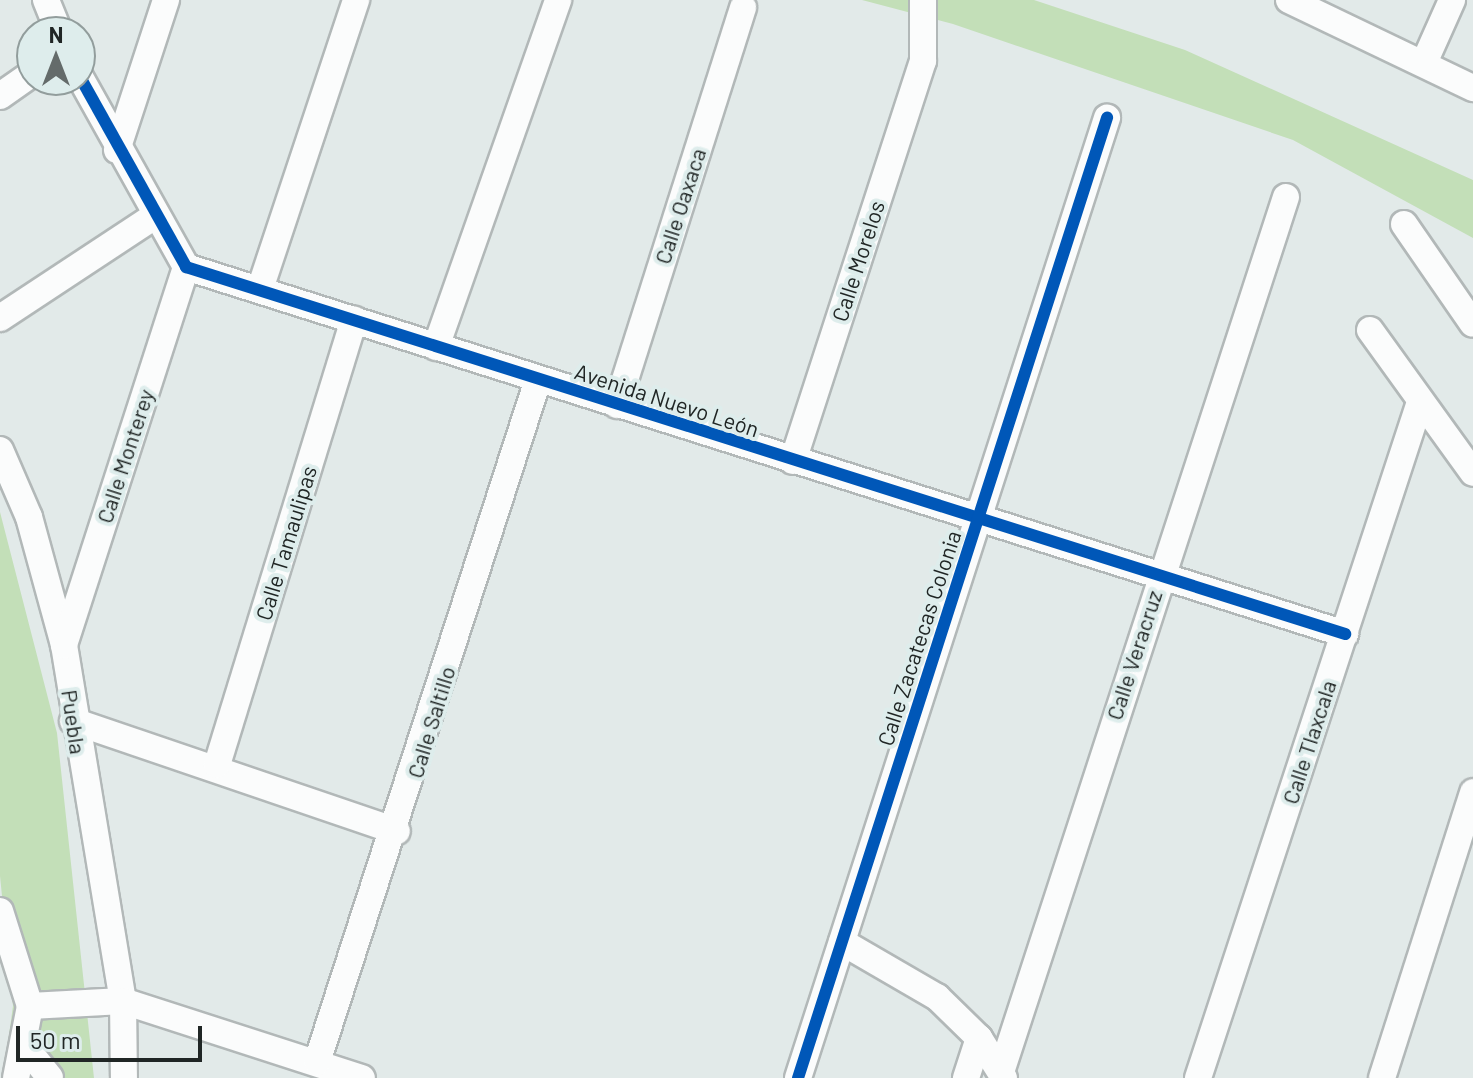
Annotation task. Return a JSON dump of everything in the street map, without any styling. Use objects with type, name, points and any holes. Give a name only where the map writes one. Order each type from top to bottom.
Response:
[{"type":"street","points":[[117,150],[166,0]]},
{"type":"street","points":[[260,289],[356,0]]},
{"type":"street","points":[[436,347],[558,0]]},
{"type":"street","name":"Calle Morelos","points":[[793,461],[923,61],[923,0]]},
{"type":"street","points":[[1289,0],[1473,88]]},
{"type":"street","points":[[1424,63],[1452,0]]},
{"type":"street","name":"Calle Oaxaca","points":[[617,405],[743,7]]},
{"type":"street","points":[[90,96],[153,217],[186,267]]},
{"type":"street","name":"Calle Zacatecas Colonia","points":[[798,1078],[1107,118]]},
{"type":"street","name":"Calle Veracruz","points":[[1003,1074],[1161,571],[1286,197]]},
{"type":"street","points":[[0,318],[153,217]]},
{"type":"street","points":[[1404,224],[1473,324]]},
{"type":"street","name":"Avenida Nuevo León","points":[[186,267],[793,461],[1161,571],[1345,634]]},
{"type":"street","name":"Calle Monterey","points":[[64,645],[186,267]]},
{"type":"street","name":"Calle Tamaulipas","points":[[217,765],[354,320]]},
{"type":"street","points":[[1370,330],[1419,405],[1473,473]]},
{"type":"street","name":"Calle Saltillo","points":[[317,1062],[397,831],[538,380]]},
{"type":"street","name":"Calle Tlaxcala","points":[[1198,1078],[1419,405]]},
{"type":"street","name":"Puebla","points":[[0,450],[29,517],[64,645],[73,721],[123,1001],[124,1078]]},
{"type":"street","points":[[73,721],[217,765],[397,831]]},
{"type":"street","points":[[1382,1078],[1473,792]]},
{"type":"street","points":[[0,911],[30,1006],[26,1048],[16,1078]]},
{"type":"street","points":[[842,942],[937,997],[979,1038],[1003,1074]]},
{"type":"street","points":[[30,1006],[123,1001],[362,1078]]},
{"type":"street","points":[[966,1078],[979,1038]]},
{"type":"street","points":[[0,1071],[26,1048]]},
{"type":"street","points":[[26,1048],[50,1078]]},
{"type":"green space","points":[[862,0],[1034,0],[1185,50],[1473,180],[1473,238],[1293,140],[953,24]]},
{"type":"green space","points":[[0,512],[57,733],[94,1078],[3,1078],[13,1006],[0,876]]},
{"type":"cycle path","points":[[91,96],[186,267],[1345,634]]},
{"type":"cycle path","points":[[798,1078],[1107,118]]}]
